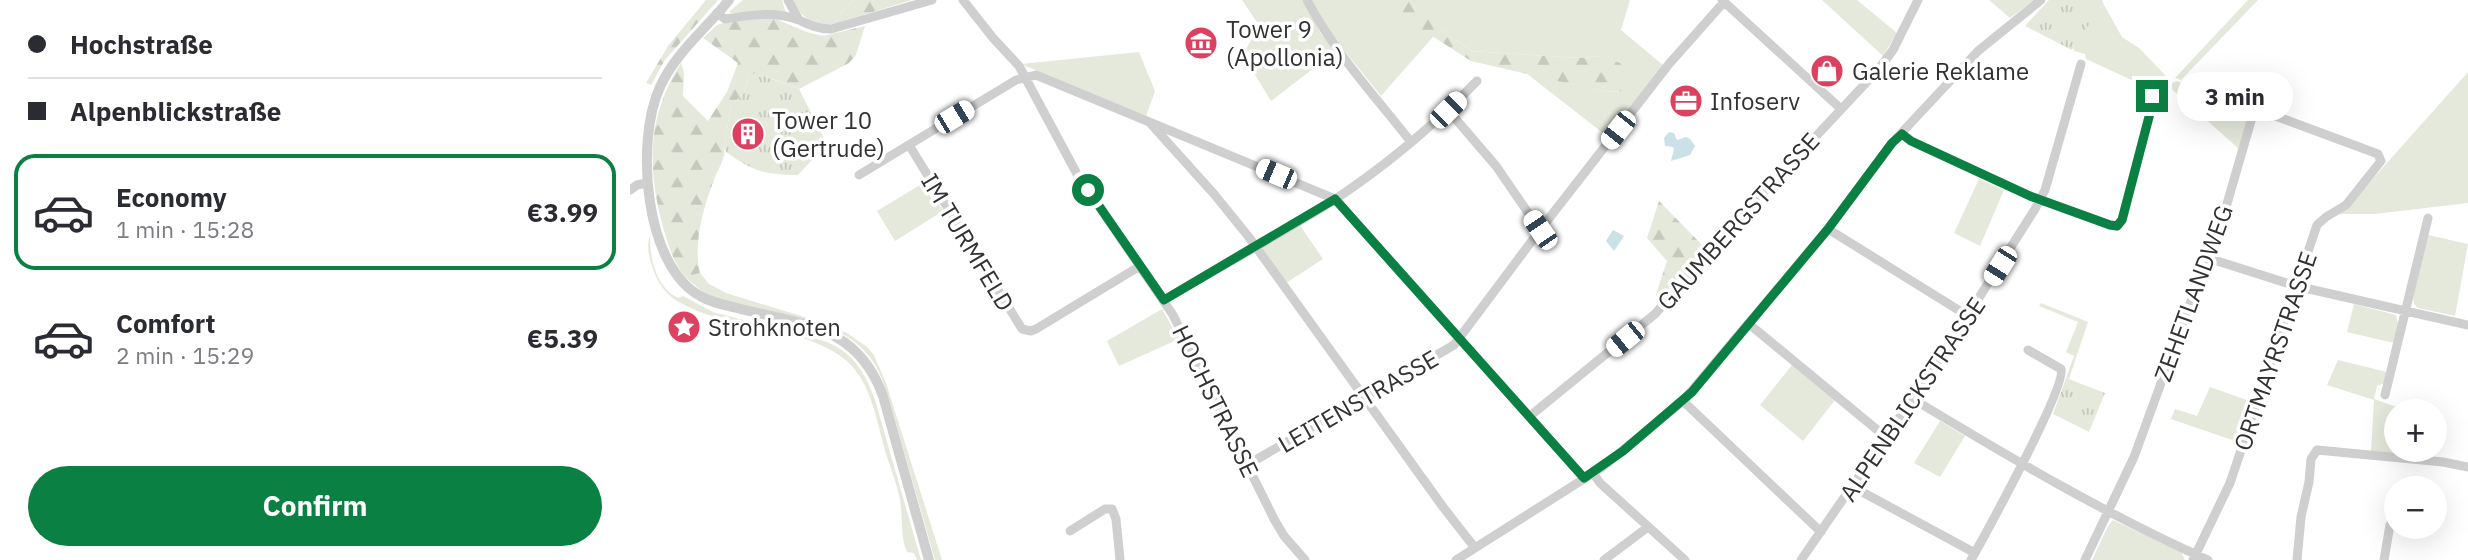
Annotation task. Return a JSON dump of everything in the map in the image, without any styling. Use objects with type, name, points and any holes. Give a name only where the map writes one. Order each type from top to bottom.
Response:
[{"type":"street","points":[[729,0],[673,64],[653,103],[646,139],[646,183],[653,215],[670,265],[682,282],[695,293],[713,302],[823,331],[849,344],[864,359],[883,396],[929,560]]},
{"type":"street","points":[[788,0],[799,20]]},
{"type":"street","points":[[717,13],[725,19],[752,14],[799,20],[812,27],[831,29],[932,0]]},
{"type":"street","name":"HOCHSTRASSE","points":[[963,0],[1019,66],[1077,174],[1164,300],[1284,536],[1305,560]]},
{"type":"street","points":[[1307,0],[1350,65],[1411,142]]},
{"type":"street","name":"GAUMBERGSTRASSE","points":[[1530,416],[1655,314],[1720,239],[1878,70],[1893,50],[1918,0]]},
{"type":"street","points":[[1456,560],[1589,476],[1683,401],[1828,229],[1892,143],[1978,51],[2040,0]]},
{"type":"street","points":[[1723,1],[1840,108]]},
{"type":"street","name":"LEITENSTRASSE","points":[[1247,465],[1454,345],[1669,64],[1723,1]]},
{"type":"street","name":"ALPENBLICKSTRASSE","points":[[1801,560],[1913,400],[2040,199],[2081,64]]},
{"type":"street","points":[[1026,78],[1036,75],[1335,199],[1530,416],[1589,476],[1685,560]]},
{"type":"street","name":"IM TURMFELD","points":[[859,175],[1016,79],[1026,78]]},
{"type":"street","points":[[1164,300],[1335,199],[1411,142],[1477,81]]},
{"type":"street","points":[[1902,134],[1911,141],[2040,199],[2117,226],[2122,220],[2150,113],[2150,104],[2156,91]]},
{"type":"street","points":[[1448,110],[1496,166],[1540,230]]},
{"type":"street","name":"ZEHETLANDWEG","points":[[2085,560],[2134,457],[2201,277],[2211,259],[2254,112],[2262,111],[2378,154],[2381,160]]},
{"type":"street","points":[[1149,122],[1214,194],[1255,246],[1475,548]]},
{"type":"street","name":"IM TURMFELD","points":[[909,145],[1023,329],[1036,329],[1140,266]]},
{"type":"street","name":"ORTMAYRSTRASSE","points":[[2194,557],[2230,483],[2318,225],[2346,205],[2381,160]]},
{"type":"street","points":[[630,190],[646,183]]},
{"type":"street","points":[[2385,395],[2428,218]]},
{"type":"street","points":[[1828,229],[1968,316]]},
{"type":"street","points":[[2211,259],[2297,286],[2468,325]]},
{"type":"street","points":[[1749,324],[1887,438]]},
{"type":"street","points":[[1853,487],[1973,557],[2050,408],[2063,376],[2061,369],[2028,350]]},
{"type":"street","points":[[1913,400],[2108,512],[2194,557],[2208,560]]},
{"type":"street","points":[[1683,401],[1821,532]]},
{"type":"street","points":[[2297,560],[2301,517],[2314,452],[2323,450],[2468,467]]},
{"type":"street","points":[[1070,531],[1105,509],[1112,509],[1116,519],[1120,560]]},
{"type":"street","points":[[1604,560],[1648,527]]},
{"type":"street","points":[[2384,560],[2388,539]]},
{"type":"green space","points":[[706,0],[718,0],[665,60],[651,85],[646,83],[668,46]]},
{"type":"green space","points":[[743,0],[782,0],[786,13],[730,13]]},
{"type":"green space","points":[[793,0],[854,0],[833,24],[808,19]]},
{"type":"green space","points":[[854,0],[912,0],[833,24]]},
{"type":"green space","points":[[1242,0],[1304,0],[1320,32],[1335,52],[1271,101],[1243,55],[1259,25]]},
{"type":"green space","points":[[1312,0],[1630,0],[1621,30],[1664,66],[1608,137],[1526,73],[1606,92],[1622,91],[1600,56],[1579,58],[1472,51],[1440,29],[1381,96],[1327,29]]},
{"type":"green space","points":[[1393,0],[1409,0],[1440,29],[1472,51],[1579,58],[1600,56],[1620,63],[1628,72],[1630,85],[1622,91],[1606,92],[1471,61],[1418,27]]},
{"type":"green space","points":[[1822,0],[1857,0],[1897,33],[1883,56]]},
{"type":"green space","points":[[1989,0],[2034,0],[2010,18]]},
{"type":"green space","points":[[2049,0],[2102,0],[2103,3],[2072,50],[2025,26]]},
{"type":"green space","points":[[2248,0],[2258,0],[2181,80],[2175,78]]},
{"type":"green space","points":[[2103,3],[2122,37],[2139,48],[2168,78],[2160,90],[2149,88],[2086,59],[2085,54],[2074,51],[2073,45]]},
{"type":"green space","points":[[741,18],[776,19],[823,36],[865,26],[856,55],[849,63],[799,89],[765,76],[749,75],[744,93],[731,106],[724,155],[703,215],[698,238],[700,273],[685,277],[671,253],[654,184],[653,143],[656,123],[670,83],[681,63],[684,73],[683,96],[708,121],[727,92],[738,63],[703,38],[717,25]]},
{"type":"green space","points":[[1139,52],[1155,91],[1146,116],[1021,64]]},
{"type":"green space","points":[[2468,72],[2468,203],[2375,214],[2340,214],[2353,201]]},
{"type":"green space","points":[[756,73],[799,89],[827,144],[798,175],[759,171],[726,152],[724,146],[731,106],[744,93],[749,75]]},
{"type":"green space","points":[[2177,81],[2250,112],[2239,149],[2167,85]]},
{"type":"green space","points":[[1979,179],[2004,190],[1980,246],[1954,233]]},
{"type":"green space","points":[[925,182],[943,211],[895,241],[877,211]]},
{"type":"green space","points":[[1659,201],[1705,248],[1659,303],[1656,294],[1667,261],[1647,238]]},
{"type":"green space","points":[[1299,224],[1323,259],[1286,283],[1262,251],[1263,244]]},
{"type":"green space","points":[[2428,235],[2468,244],[2455,316],[2418,308],[2414,304],[2413,296]]},
{"type":"green space","points":[[650,236],[651,254],[659,280],[678,298],[683,296],[713,312],[824,341],[842,350],[856,364],[867,380],[875,400],[921,560],[917,560],[914,553],[907,552],[902,533],[899,494],[871,399],[850,364],[839,355],[800,337],[716,317],[677,301],[664,289],[655,274],[649,252]]},
{"type":"green space","points":[[700,273],[709,284],[726,293],[847,333],[874,355],[886,383],[942,560],[935,560],[887,393],[878,370],[868,355],[836,330],[710,296],[685,277]]},
{"type":"green space","points":[[2041,303],[2088,322],[2069,379],[2066,378],[2074,356],[2066,352],[2078,322],[2039,306]]},
{"type":"green space","points":[[2354,304],[2396,315],[2398,324],[2394,343],[2347,332]]},
{"type":"green space","points":[[1162,309],[1179,339],[1119,366],[1107,341]]},
{"type":"green space","points":[[2338,360],[2387,372],[2385,383],[2377,386],[2374,399],[2384,403],[2384,452],[2371,451],[2374,400],[2327,385]]},
{"type":"green space","points":[[1792,365],[1835,400],[1803,441],[1760,405]]},
{"type":"green space","points":[[2066,378],[2105,393],[2089,432],[2053,414]]},
{"type":"green space","points":[[2210,387],[2252,402],[2238,442],[2171,419],[2175,409],[2197,416]]},
{"type":"green space","points":[[1940,421],[1965,436],[1940,477],[1914,463]]},
{"type":"green space","points":[[2113,520],[2182,553],[2185,560],[2092,560]]},
{"type":"water","points":[[1669,132],[1674,133],[1677,140],[1686,137],[1690,139],[1695,146],[1690,155],[1671,161],[1674,149],[1665,146],[1664,138]]},
{"type":"water","points":[[1613,230],[1624,236],[1614,251],[1606,241]]},
{"type":"place","name":"Tower 9 (Apollonia)","points":[[1201,43]]},
{"type":"place","name":"Galerie Reklame","points":[[1827,71]]},
{"type":"place","name":"Infoserv","points":[[1686,101]]},
{"type":"place","name":"Tower 10 (Gertrude)","points":[[748,134]]},
{"type":"place","name":"Strohknoten","points":[[684,327]]},
{"type":"route","points":[[1088,190],[1164,300],[1335,199],[1584,478],[1623,451],[1692,392],[1828,229],[1892,143],[1902,134],[1911,141],[2030,196],[2117,226],[2122,220],[2152,96]]}]
